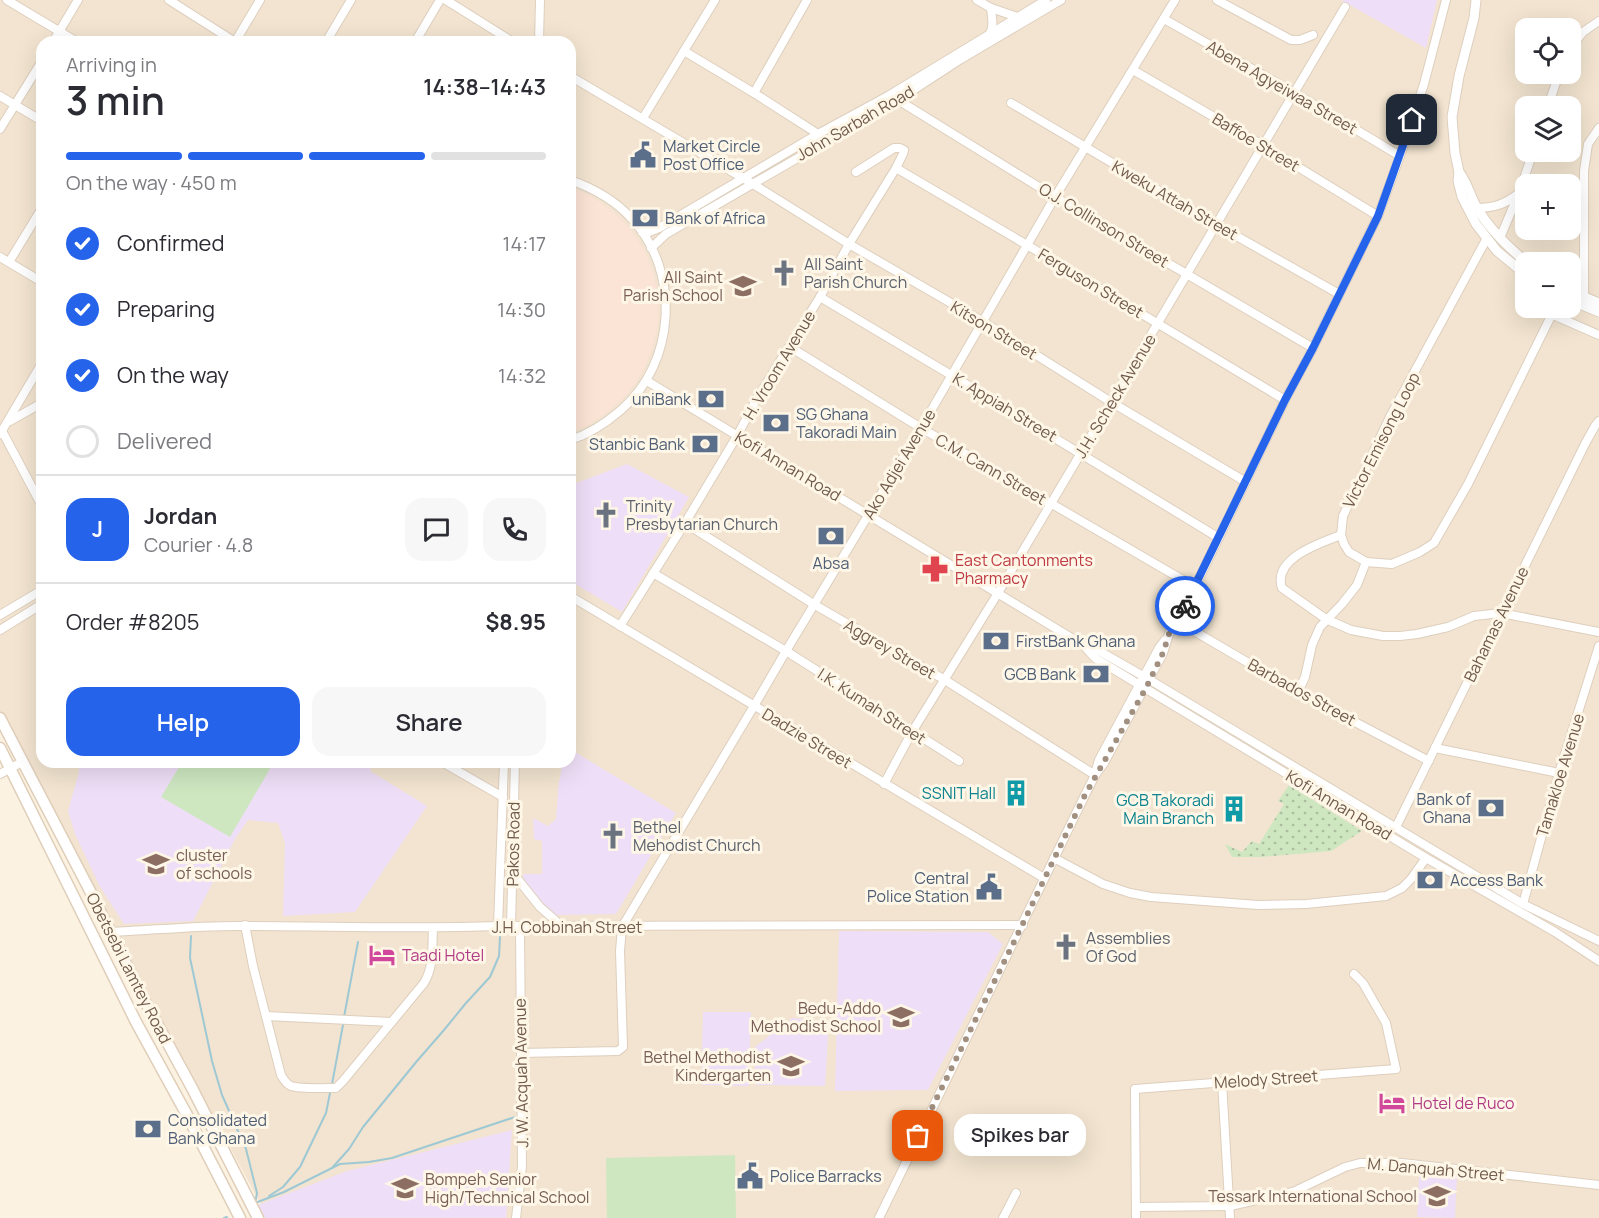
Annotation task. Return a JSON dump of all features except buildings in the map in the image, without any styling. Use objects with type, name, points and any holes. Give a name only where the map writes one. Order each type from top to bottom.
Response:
[{"type":"main road","name":"Obetsebi Lamtey Road","points":[[0,718],[258,1218]]},
{"type":"main road","name":"Obetsebi Lamtey Road","points":[[0,748],[5,771],[240,1218]]},
{"type":"street","points":[[7,0],[68,36]]},
{"type":"street","points":[[57,36],[78,0]]},
{"type":"street","points":[[169,0],[226,36]]},
{"type":"street","points":[[239,36],[260,0]]},
{"type":"street","points":[[330,36],[351,0]]},
{"type":"street","points":[[419,36],[440,0]]},
{"type":"street","points":[[446,0],[503,36]]},
{"type":"street","points":[[539,36],[540,0]]},
{"type":"street","points":[[643,118],[715,0]]},
{"type":"street","points":[[754,93],[807,0]]},
{"type":"street","points":[[977,0],[991,8],[1017,17]]},
{"type":"street","name":"John Sarbah Road","points":[[642,232],[659,228],[818,134],[888,96],[1046,0]]},
{"type":"street","name":"John Sarbah Road","points":[[651,248],[666,234],[898,100],[961,59],[1062,0]]},
{"type":"street","name":"Ako Adjei Avenue","points":[[621,927],[921,428],[1055,197],[1175,0]]},
{"type":"street","points":[[1217,0],[1292,40],[1300,40],[1313,35]]},
{"type":"street","points":[[879,1218],[1023,925],[1095,775],[1099,760],[1163,653],[1169,634],[1378,216],[1424,84],[1446,0]]},
{"type":"street","points":[[1476,0],[1452,117],[1459,172],[1458,181],[1462,197],[1476,224],[1497,251],[1515,266]]},
{"type":"street","name":"J.H. Scheck Avenue","points":[[884,784],[912,732],[998,593],[1346,7]]},
{"type":"street","points":[[990,34],[993,28],[991,8]]},
{"type":"street","name":"Abena Agyeiwaa Street","points":[[1164,19],[1400,156]]},
{"type":"street","points":[[1581,35],[1599,21]]},
{"type":"street","points":[[684,51],[818,134]]},
{"type":"street","name":"Baffoe Street","points":[[1133,70],[1378,216]]},
{"type":"street","points":[[0,129],[36,71]]},
{"type":"street","name":"Kitson Street","points":[[576,79],[753,184],[849,244],[982,321],[1111,402],[1246,482]]},
{"type":"street","points":[[0,96],[36,117]]},
{"type":"street","name":"O.J. Collinson Street","points":[[898,100],[1055,197],[1313,348]]},
{"type":"street","name":"Kweku Attah Street","points":[[1011,103],[1339,294]]},
{"type":"street","points":[[1584,296],[1584,171],[1588,144],[1599,128]]},
{"type":"street","points":[[856,172],[894,148],[900,148],[904,150],[896,168]]},
{"type":"street","name":"H. Vroom Avenue","points":[[620,626],[685,523],[756,400],[896,168]]},
{"type":"street","name":"Ferguson Street","points":[[896,168],[1285,400]]},
{"type":"street","points":[[1459,172],[1465,178],[1477,208],[1500,238],[1515,252]]},
{"type":"street","points":[[576,182],[588,186],[611,200],[632,219],[642,232],[662,274],[666,308],[662,344],[647,381],[631,402],[607,423],[576,438]]},
{"type":"street","points":[[1477,208],[1501,205],[1515,196]]},
{"type":"street","points":[[1500,238],[1515,202]]},
{"type":"street","points":[[9,262],[36,218]]},
{"type":"street","name":"Victor Emisong Loop","points":[[1341,535],[1343,516],[1390,417],[1487,238]]},
{"type":"street","points":[[0,257],[36,278]]},
{"type":"street","points":[[1581,295],[1599,303]]},
{"type":"street","name":"K. Appiah Street","points":[[820,297],[1219,538]]},
{"type":"street","points":[[1581,305],[1599,312]]},
{"type":"street","points":[[1549,318],[1468,484],[1434,543],[1392,564],[1366,562],[1349,552],[1341,535],[1302,551],[1290,561],[1280,582],[1282,588],[1326,619],[1351,630],[1383,636],[1400,636],[1448,627],[1482,614],[1501,613],[1599,632]]},
{"type":"street","points":[[1568,318],[1599,335]]},
{"type":"street","name":"C.M. Cann Street","points":[[790,347],[921,428],[1195,586]]},
{"type":"street","points":[[36,373],[1,433],[36,494]]},
{"type":"street","name":"Kofi Annan Road","points":[[647,381],[1083,645],[1101,652],[1426,858],[1555,932],[1599,961]]},
{"type":"street","points":[[7,423],[36,406]]},
{"type":"street","name":"Bahamas Avenue","points":[[1396,827],[1585,444],[1599,421]]},
{"type":"street","name":"Aggrey Street","points":[[685,523],[815,605],[945,680],[1095,775]]},
{"type":"street","points":[[1299,692],[1312,645],[1320,627],[1357,585],[1366,562]]},
{"type":"street","name":"I.K. Kumah Street","points":[[653,573],[786,651],[959,761]]},
{"type":"street","points":[[0,615],[36,594]]},
{"type":"street","name":"Dadzie Street","points":[[576,600],[1044,878]]},
{"type":"street","points":[[0,630],[36,608]]},
{"type":"street","name":"Barbados Street","points":[[1177,621],[1299,692],[1429,761]]},
{"type":"street","name":"Tamakloe Avenue","points":[[1523,904],[1559,773],[1599,646]]},
{"type":"street","name":"Kofi Annan Road","points":[[1145,682],[1396,827],[1523,904],[1599,941]]},
{"type":"street","points":[[1435,748],[1559,773]]},
{"type":"street","points":[[5,771],[22,762]]},
{"type":"street","points":[[452,768],[503,797]]},
{"type":"street","name":"Pakos Road","points":[[498,926],[504,768]]},
{"type":"street","name":"Pakos Road","points":[[511,927],[515,768]]},
{"type":"street","points":[[1054,858],[1103,884],[1130,893],[1151,897],[1258,906],[1386,896],[1402,888],[1426,858]]},
{"type":"street","points":[[512,872],[540,908],[563,927]]},
{"type":"street","name":"J.H. Cobbinah Street","points":[[111,932],[244,926],[433,928],[1023,925]]},
{"type":"street","points":[[244,926],[281,1075],[286,1083],[293,1086],[328,1088],[336,1088],[343,1081],[424,983],[431,963],[433,928]]},
{"type":"street","name":"J. W. Acquah Avenue","points":[[516,1218],[522,1166],[523,1121],[520,927]]},
{"type":"street","points":[[521,1053],[618,1051],[623,1047],[621,927]]},
{"type":"street","name":"Melody Street","points":[[1136,1207],[1135,1089],[1396,1069],[1386,1023],[1363,983],[1354,974]]},
{"type":"street","points":[[266,1016],[391,1022]]},
{"type":"street","points":[[1222,1082],[1230,1218]]},
{"type":"street","name":"M. Danquah Street","points":[[1136,1207],[1230,1206],[1293,1192],[1345,1167],[1360,1163],[1402,1163],[1599,1185]]},
{"type":"street","points":[[1003,1218],[1016,1192]]},
{"type":"street","points":[[1136,1207],[1136,1218]]},
{"type":"shaded area","points":[[0,0],[1599,0],[1599,1218],[268,1218],[0,718]]},
{"type":"shaded area","points":[[1341,0],[1437,0],[1426,48]]},
{"type":"shaded area","points":[[576,190],[613,211],[631,230],[645,251],[654,275],[658,300],[658,325],[652,350],[642,373],[628,394],[588,425],[576,430]]},
{"type":"shaded area","points":[[627,464],[689,497],[622,612],[576,585],[576,483]]},
{"type":"shaded area","points":[[576,753],[676,813],[616,914],[556,915],[526,889],[523,874],[542,874],[542,841],[534,839],[533,818],[548,826],[556,819],[561,768],[576,768]]},
{"type":"shaded area","name":"cluster of schools","points":[[79,768],[371,768],[370,771],[427,806],[355,912],[283,916],[285,843],[278,823],[248,820],[235,839],[193,921],[124,924],[99,885],[75,834],[68,811]]},
{"type":"shaded area","name":"Bedu-Addo Methodist School","points":[[839,931],[988,932],[1003,944],[928,1090],[835,1091]]},
{"type":"shaded area","points":[[703,1012],[751,1012],[749,1086],[701,1085]]},
{"type":"shaded area","name":"Bethel Methodist Kindergarten","points":[[792,1018],[829,1021],[825,1086],[755,1085],[755,1047]]},
{"type":"shaded area","name":"Bompeh Senior High/Technical School","points":[[512,1130],[506,1218],[265,1218],[258,1205],[347,1171]]},
{"type":"shaded area","name":"Tessark International School","points":[[1419,1174],[1457,1176],[1455,1218],[1417,1217]]},
{"type":"green space","points":[[178,768],[270,768],[230,837],[161,797]]},
{"type":"green space","points":[[1289,785],[1362,831],[1331,851],[1232,857],[1225,844],[1242,852],[1252,841],[1259,844],[1284,804],[1278,801]]},
{"type":"green space","points":[[735,1155],[736,1218],[607,1218],[606,1158]]},
{"type":"waterway","points":[[191,936],[190,958],[212,1061],[222,1095],[246,1149],[257,1193],[255,1203]]},
{"type":"waterway","points":[[332,1168],[417,1061],[490,977],[499,956],[500,937]]},
{"type":"waterway","points":[[344,1017],[358,942]]},
{"type":"waterway","points":[[332,1084],[343,1025]]},
{"type":"waterway","points":[[269,1196],[283,1187],[300,1167],[326,1113],[330,1093]]},
{"type":"waterway","points":[[255,1203],[284,1192],[340,1164],[392,1158],[515,1117]]},
{"type":"way so far","points":[[918,1136],[1095,775],[1146,688],[1163,653],[1169,634],[1185,606]]},
{"type":"place","name":"Market Circle Post Office","points":[[643,155]]},
{"type":"place","name":"Bank of Africa","points":[[645,218]]},
{"type":"place","name":"All Saint Parish Church","points":[[784,273]]},
{"type":"place","name":"All Saint Parish School","points":[[743,286]]},
{"type":"place","name":"uniBank","points":[[711,399]]},
{"type":"place","name":"SG Ghana Takoradi Main","points":[[776,423]]},
{"type":"place","name":"Stanbic Bank","points":[[705,444]]},
{"type":"place","name":"Trinity Presbytarian Church","points":[[606,515]]},
{"type":"place","name":"Absa","points":[[831,536]]},
{"type":"place","name":"East Cantonments Pharmacy","points":[[935,569]]},
{"type":"place","name":"FirstBank Ghana","points":[[996,641]]},
{"type":"place","name":"GCB Bank","points":[[1096,674]]},
{"type":"place","name":"SSNIT Hall","points":[[1016,793]]},
{"type":"place","name":"Bank of Ghana","points":[[1491,808]]},
{"type":"place","name":"GCB Takoradi Main Branch","points":[[1234,809]]},
{"type":"place","name":"Bethel Mehodist Church","points":[[613,836]]},
{"type":"place","name":"cluster of schools","points":[[156,864]]},
{"type":"place","name":"Access Bank","points":[[1430,880]]},
{"type":"place","name":"Central Police Station","points":[[989,887]]},
{"type":"place","name":"Assemblies Of God","points":[[1066,947]]},
{"type":"place","name":"Taadi Hotel","points":[[382,955]]},
{"type":"place","name":"Bedu-Addo Methodist School","points":[[901,1017]]},
{"type":"place","name":"Bethel Methodist Kindergarten","points":[[791,1066]]},
{"type":"place","name":"Hotel de Ruco","points":[[1392,1103]]},
{"type":"place","name":"Consolidated Bank Ghana","points":[[148,1129]]},
{"type":"place","name":"Spikes bar","points":[[918,1136]]},
{"type":"place","name":"Police Barracks","points":[[750,1176]]},
{"type":"place","name":"Bompeh Senior High/Technical School","points":[[405,1188]]},
{"type":"place","name":"Tessark International School","points":[[1437,1196]]},
{"type":"route","points":[[1185,606],[1378,216],[1412,120]]}]
